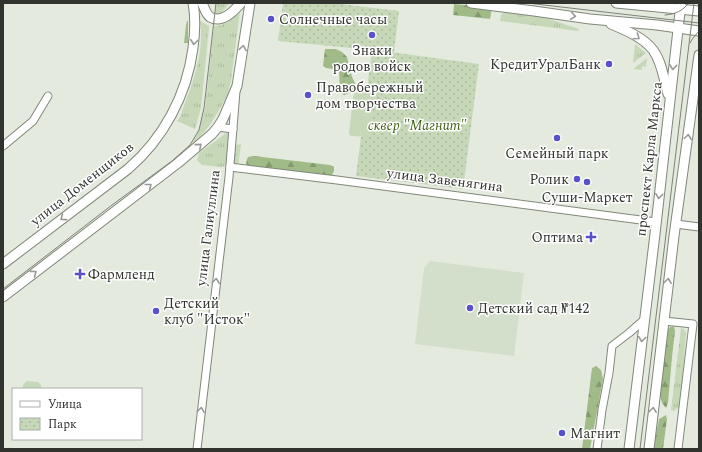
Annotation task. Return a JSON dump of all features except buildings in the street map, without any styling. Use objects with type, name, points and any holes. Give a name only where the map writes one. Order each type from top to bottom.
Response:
[{"type":"main road","name":"улица Доменщиков","points":[[3,264],[128,169],[155,141],[178,103],[185,86],[191,64],[196,31],[193,3]]},
{"type":"main road","points":[[202,3],[207,14],[211,18],[224,18],[231,14],[241,3]]},
{"type":"main road","name":"улица Галиуллина","points":[[237,86],[250,3]]},
{"type":"main road","points":[[471,3],[699,31]]},
{"type":"main road","points":[[616,3],[680,6],[699,11]]},
{"type":"main road","name":"проспект Карла Маркса","points":[[629,449],[680,6]]},
{"type":"main road","points":[[602,20],[630,32],[645,42],[653,50],[663,73],[669,101]]},
{"type":"main road","points":[[649,449],[676,224],[699,55]]},
{"type":"main road","points":[[3,297],[178,163],[212,134],[218,127],[237,86]]},
{"type":"street","name":"улица Галиуллина","points":[[197,449],[230,167],[237,86]]},
{"type":"street","points":[[3,146],[32,121],[48,96]]},
{"type":"street","points":[[218,127],[233,129]]},
{"type":"street","name":"улица Завенягина","points":[[230,167],[656,222]]},
{"type":"street","points":[[676,224],[699,227]]},
{"type":"street","points":[[597,449],[612,346],[645,318]]},
{"type":"street","points":[[664,321],[693,324],[678,449]]},
{"type":"shaded area","name":"Детский сад №142","points":[[430,261],[524,273],[514,356],[415,344],[424,268]]},
{"type":"green space","points":[[216,3],[229,3],[220,14],[215,16]]},
{"type":"green space","name":"сквер \"Магнит\"","points":[[283,3],[333,3],[399,11],[394,52],[383,51],[479,64],[463,189],[356,176],[372,50],[278,41]]},
{"type":"green space","points":[[454,4],[492,8],[490,19],[453,15]]},
{"type":"green space","points":[[240,11],[231,81],[227,96],[212,122],[192,146],[191,145],[199,130],[205,108],[214,26],[222,25]]},
{"type":"green space","points":[[505,12],[549,19],[579,29],[578,31],[500,21],[501,15]]},
{"type":"green space","points":[[187,21],[188,43],[184,43],[186,25]]},
{"type":"green space","points":[[200,21],[209,26],[209,28],[201,108],[195,129],[177,121],[180,117],[199,58],[201,46]]},
{"type":"green space","points":[[635,44],[646,53],[633,63]]},
{"type":"green space","points":[[325,49],[336,49],[347,57],[355,83],[353,91],[344,95],[340,93],[339,70],[326,68],[323,66]]},
{"type":"green space","points":[[647,58],[646,67],[642,66],[642,70],[633,69]]},
{"type":"green space","points":[[355,93],[370,93],[373,97],[369,133],[367,137],[351,136],[349,134],[353,97]]},
{"type":"green space","points":[[226,133],[229,135],[228,159],[226,165],[222,167],[202,165],[197,160],[199,153]]},
{"type":"green space","points":[[241,144],[238,167],[234,164],[234,150],[236,145]]},
{"type":"green space","points":[[253,156],[330,165],[334,167],[334,171],[332,175],[307,175],[247,166],[246,162],[248,157]]},
{"type":"green space","points":[[674,326],[675,331],[668,403],[666,408],[662,403],[660,396],[667,331],[670,327]]},
{"type":"green space","points":[[681,328],[684,329],[686,333],[682,384],[679,407],[674,411],[671,410]]},
{"type":"green space","points":[[596,366],[601,370],[603,379],[590,449],[582,449],[592,368]]},
{"type":"green space","points":[[27,381],[38,382],[41,385],[41,388],[23,388],[23,385]]},
{"type":"green space","points":[[666,415],[667,419],[663,449],[653,449],[659,419]]},
{"type":"tram line","points":[[3,289],[172,161],[190,145],[199,130],[204,108],[216,3]]},
{"type":"tram line","points":[[527,3],[699,23]]},
{"type":"tram line","points":[[665,15],[678,12],[689,3]]},
{"type":"tram line","points":[[640,449],[694,3]]},
{"type":"tram line","points":[[690,43],[699,31]]},
{"type":"place","name":"Солнечные часы","points":[[271,19]]},
{"type":"place","name":"Знаки родов войск","points":[[372,35]]},
{"type":"place","name":"КредитУралБанк","points":[[609,64]]},
{"type":"place","name":"Правобережный дом творчества","points":[[308,95]]},
{"type":"place","name":"Семейный парк","points":[[557,138]]},
{"type":"place","name":"Ролик","points":[[577,179]]},
{"type":"place","name":"Суши-Маркет","points":[[587,182]]},
{"type":"place","name":"Оптима","points":[[591,237]]},
{"type":"place","name":"Фармленд","points":[[80,274]]},
{"type":"place","name":"Детский сад №142","points":[[470,308]]},
{"type":"place","name":"Детский клуб \"Исток\"","points":[[156,311]]},
{"type":"place","name":"Магнит","points":[[562,433]]}]
